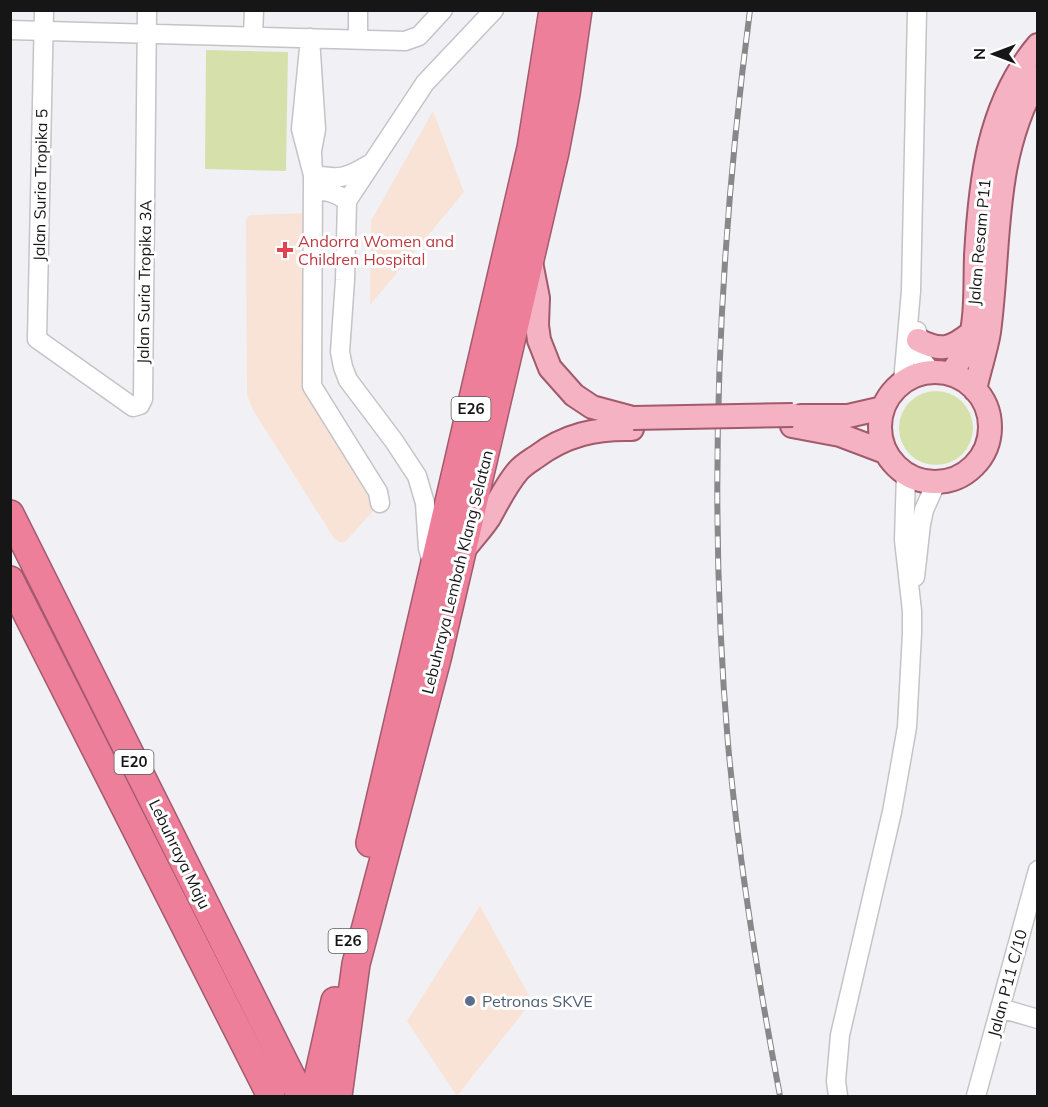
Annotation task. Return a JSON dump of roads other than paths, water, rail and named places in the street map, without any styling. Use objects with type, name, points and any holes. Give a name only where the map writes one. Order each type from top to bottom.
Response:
[{"type":"highway","name":"Lebuhraya Lembah Klang Selatan","points":[[314,1096],[433,567],[531,148],[553,10]]},
{"type":"highway","name":"Lebuhraya Lembah Klang Selatan","points":[[338,1096],[356,963],[463,551],[566,94],[578,10]]},
{"type":"highway","name":"Lebuhraya Maju","points":[[10,514],[301,1096]]},
{"type":"highway","name":"Lebuhraya Maju","points":[[10,580],[270,1096]]},
{"type":"main road","name":"Jalan Resam P11","points":[[941,373],[968,347],[971,333],[979,203],[989,147],[1007,91],[1024,62],[1038,45]]},
{"type":"main road","name":"Jalan Resam P11","points":[[975,390],[989,333],[999,205],[1008,151],[1025,99],[1038,78]]},
{"type":"main road","points":[[530,258],[538,298],[539,340],[550,368],[574,395],[592,407],[632,423]]},
{"type":"main road","points":[[918,340],[932,347],[946,347],[957,344],[971,333]]},
{"type":"main road","points":[[941,373],[964,380],[975,390],[984,403],[989,418],[990,434],[986,449],[966,473],[952,480],[936,483],[920,481],[894,465],[885,452],[880,430],[883,408],[891,393],[903,382],[941,373]]},
{"type":"main road","points":[[463,551],[487,520],[504,490],[519,470],[558,442],[581,434],[632,423],[793,421],[848,416],[883,408]]},
{"type":"main road","points":[[793,421],[885,452]]},
{"type":"street","name":"Jalan Suria Tropika 5","points":[[37,339],[44,10]]},
{"type":"street","points":[[147,10],[147,33]]},
{"type":"street","points":[[254,10],[254,36]]},
{"type":"street","points":[[358,10],[358,39]]},
{"type":"street","points":[[10,30],[413,40],[443,10]]},
{"type":"street","points":[[433,567],[425,503],[417,476],[348,380],[343,367],[340,352],[345,280],[346,201],[425,83],[494,10]]},
{"type":"street","points":[[903,382],[911,291],[917,10]]},
{"type":"street","name":"Jalan Suria Tropika 3A","points":[[37,339],[133,407],[140,405],[143,399],[147,33]]},
{"type":"street","points":[[310,38],[301,129],[313,183],[312,386],[378,492],[380,503]]},
{"type":"street","points":[[313,183],[350,176],[375,160]]},
{"type":"street","points":[[313,183],[338,194],[346,201]]},
{"type":"street","points":[[313,280],[345,280]]},
{"type":"street","points":[[911,291],[922,360],[941,373]]},
{"type":"street","points":[[906,474],[904,540],[912,611]]},
{"type":"street","points":[[838,1096],[836,1081],[840,1035],[892,812],[907,728],[912,611],[921,524],[924,510],[936,483]]},
{"type":"street","name":"Jalan P11 C/10","points":[[976,1096],[1035,891],[1038,870]]},
{"type":"street","points":[[1000,1008],[1038,1020]]},
{"type":"railway","points":[[750,10],[730,193],[723,285],[717,468],[718,560],[732,788],[750,921],[780,1096]]},
{"type":"place","name":"Andorra Women and Children Hospital","points":[[285,250]]},
{"type":"place","name":"Petronas SKVE","points":[[470,1001]]}]
